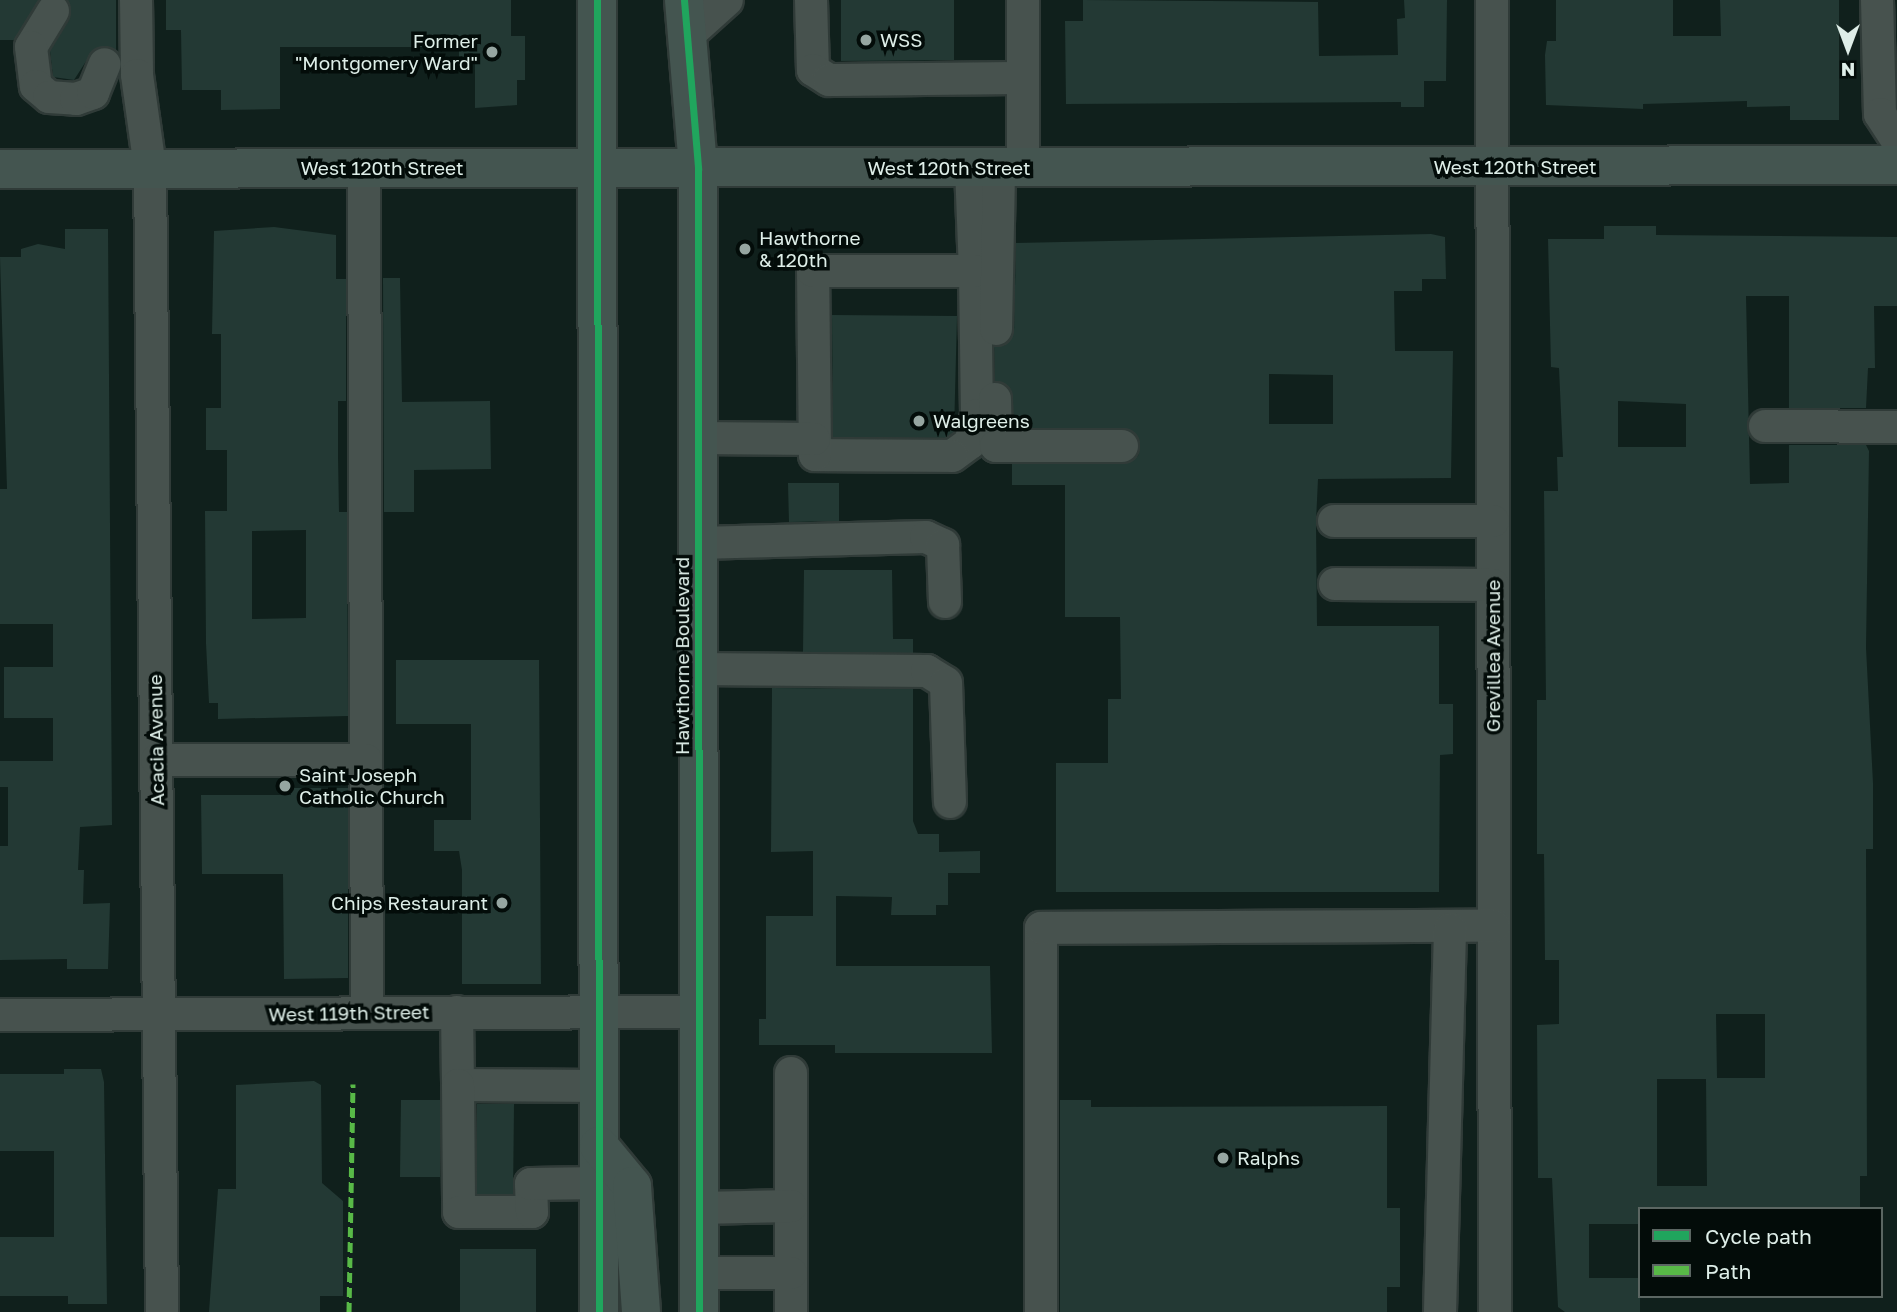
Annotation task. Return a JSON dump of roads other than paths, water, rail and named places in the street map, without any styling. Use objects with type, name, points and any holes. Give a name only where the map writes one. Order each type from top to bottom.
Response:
[{"type":"main road","points":[[597,0],[599,1312]]},
{"type":"main road","name":"Hawthorne Boulevard","points":[[684,0],[698,168],[699,1312]]},
{"type":"main road","name":"West 120th Street","points":[[0,169],[1897,166]]},
{"type":"main road","points":[[599,1146],[632,1186],[641,1312]]},
{"type":"street","name":"Acacia Avenue","points":[[136,0],[137,75],[150,168],[162,1312]]},
{"type":"street","points":[[686,37],[727,0]]},
{"type":"street","points":[[811,0],[813,71],[829,80],[1023,78]]},
{"type":"street","points":[[975,271],[813,271],[815,455],[952,456],[970,443],[976,430],[975,271],[998,168],[1023,78],[1023,0]]},
{"type":"street","name":"Grevillea Avenue","points":[[1492,0],[1495,1312]]},
{"type":"street","points":[[1877,0],[1880,114],[1897,140]]},
{"type":"street","points":[[52,11],[39,25],[30,65],[36,86],[64,101],[93,93],[105,64]]},
{"type":"street","points":[[364,168],[367,1013]]},
{"type":"street","points":[[998,168],[996,446],[1122,446]]},
{"type":"street","points":[[1765,426],[1897,427]]},
{"type":"street","points":[[698,438],[814,439]]},
{"type":"street","points":[[1334,521],[1493,521]]},
{"type":"street","points":[[698,543],[926,537],[943,545],[945,602]]},
{"type":"street","points":[[1335,584],[1493,584]]},
{"type":"street","points":[[698,669],[927,671],[946,683],[950,802]]},
{"type":"street","points":[[157,760],[366,760]]},
{"type":"street","points":[[1041,1312],[1041,928],[1450,929],[1494,926]]},
{"type":"street","points":[[1440,1312],[1450,929]]},
{"type":"street","name":"West 119th Street","points":[[0,1015],[599,1010],[698,1012]]},
{"type":"street","points":[[457,1012],[459,1212],[532,1212],[531,1184],[599,1183]]},
{"type":"street","points":[[791,1073],[791,1312]]},
{"type":"street","points":[[458,1085],[599,1086]]},
{"type":"street","points":[[699,1208],[791,1206]]},
{"type":"street","points":[[699,1273],[791,1273]]},
{"type":"place","name":"WSS","points":[[866,40]]},
{"type":"place","name":"Former \"Montgomery Ward\"","points":[[492,52]]},
{"type":"place","name":"Hawthorne & 120th","points":[[745,249]]},
{"type":"place","name":"Walgreens","points":[[919,421]]},
{"type":"place","name":"Saint Joseph Catholic Church","points":[[285,786]]},
{"type":"place","name":"Chips Restaurant","points":[[502,903]]},
{"type":"place","name":"Ralphs","points":[[1223,1158]]}]
